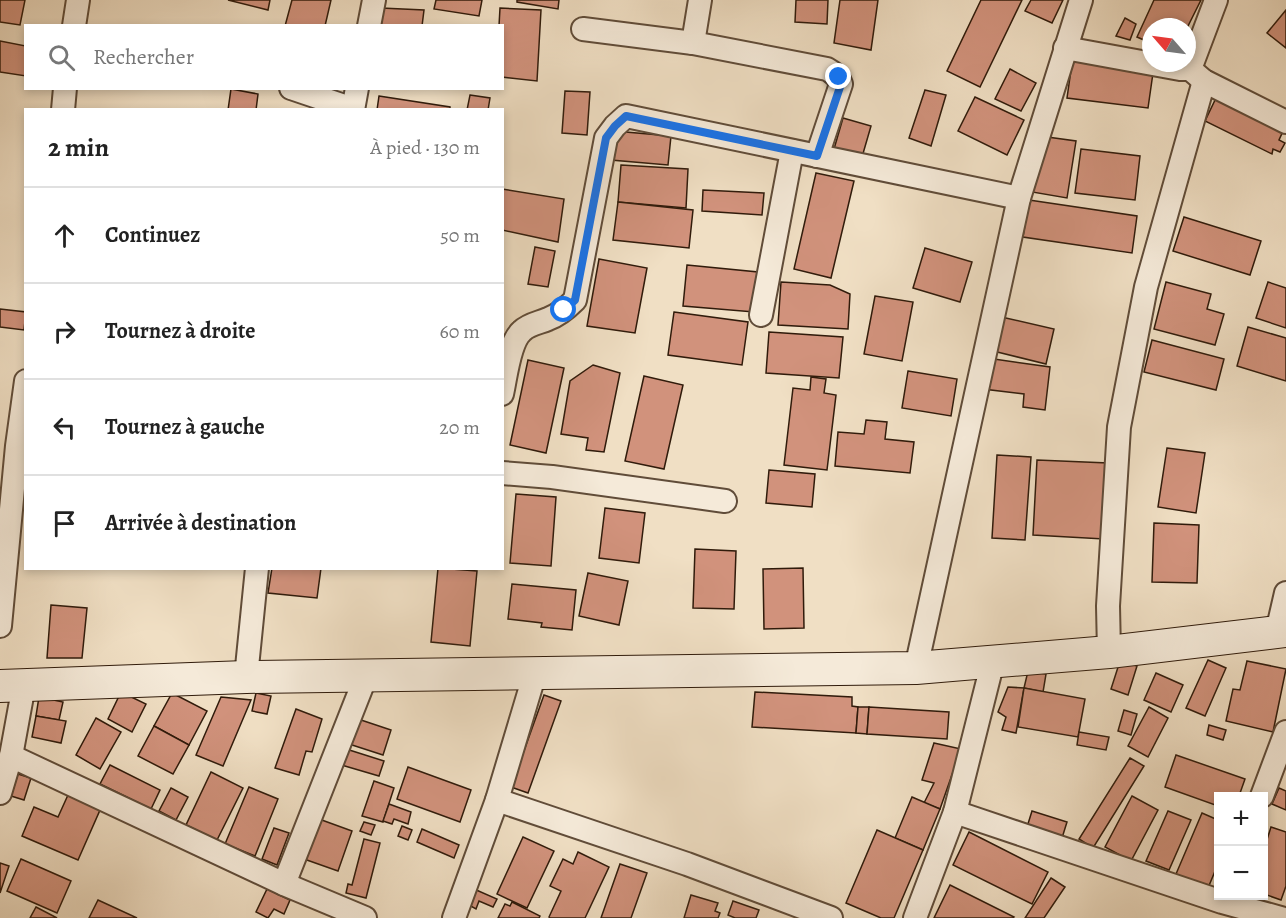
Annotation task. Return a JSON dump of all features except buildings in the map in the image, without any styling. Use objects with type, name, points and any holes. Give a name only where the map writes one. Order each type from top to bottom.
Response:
[{"type":"street","points":[[74,24],[78,0]]},
{"type":"street","points":[[369,24],[374,0]]},
{"type":"street","points":[[693,43],[700,0]]},
{"type":"street","points":[[916,668],[1019,198],[1081,0]]},
{"type":"street","points":[[1109,652],[1108,606],[1119,427],[1146,286],[1216,0]]},
{"type":"street","points":[[583,29],[693,43],[827,69],[839,77],[841,84],[817,156]]},
{"type":"street","points":[[1065,48],[1180,69],[1197,75],[1286,122]]},
{"type":"street","points":[[63,108],[65,90]]},
{"type":"street","points":[[297,90],[350,108]]},
{"type":"street","points":[[353,108],[357,90]]},
{"type":"street","points":[[504,385],[513,344],[520,332],[528,326],[558,314],[575,300],[606,138],[626,116],[1019,198]]},
{"type":"street","points":[[761,315],[792,151]]},
{"type":"street","points":[[0,626],[14,446],[24,392]]},
{"type":"street","points":[[504,473],[552,477],[725,501]]},
{"type":"street","points":[[246,677],[257,570]]},
{"type":"street","points":[[0,793],[12,756],[12,685],[246,677],[916,668],[1109,652],[1281,631],[1286,593]]},
{"type":"street","points":[[915,918],[955,812],[993,661]]},
{"type":"street","points":[[454,918],[497,800],[535,673]]},
{"type":"street","points":[[284,884],[366,676]]},
{"type":"street","points":[[1264,792],[1286,732]]},
{"type":"street","points":[[12,756],[284,884],[365,918]]},
{"type":"street","points":[[497,800],[687,864],[831,918]]},
{"type":"street","points":[[955,812],[1222,905],[1281,918]]},
{"type":"route","points":[[564,310],[575,300],[606,138],[626,116],[817,156],[841,84],[839,77]]}]
